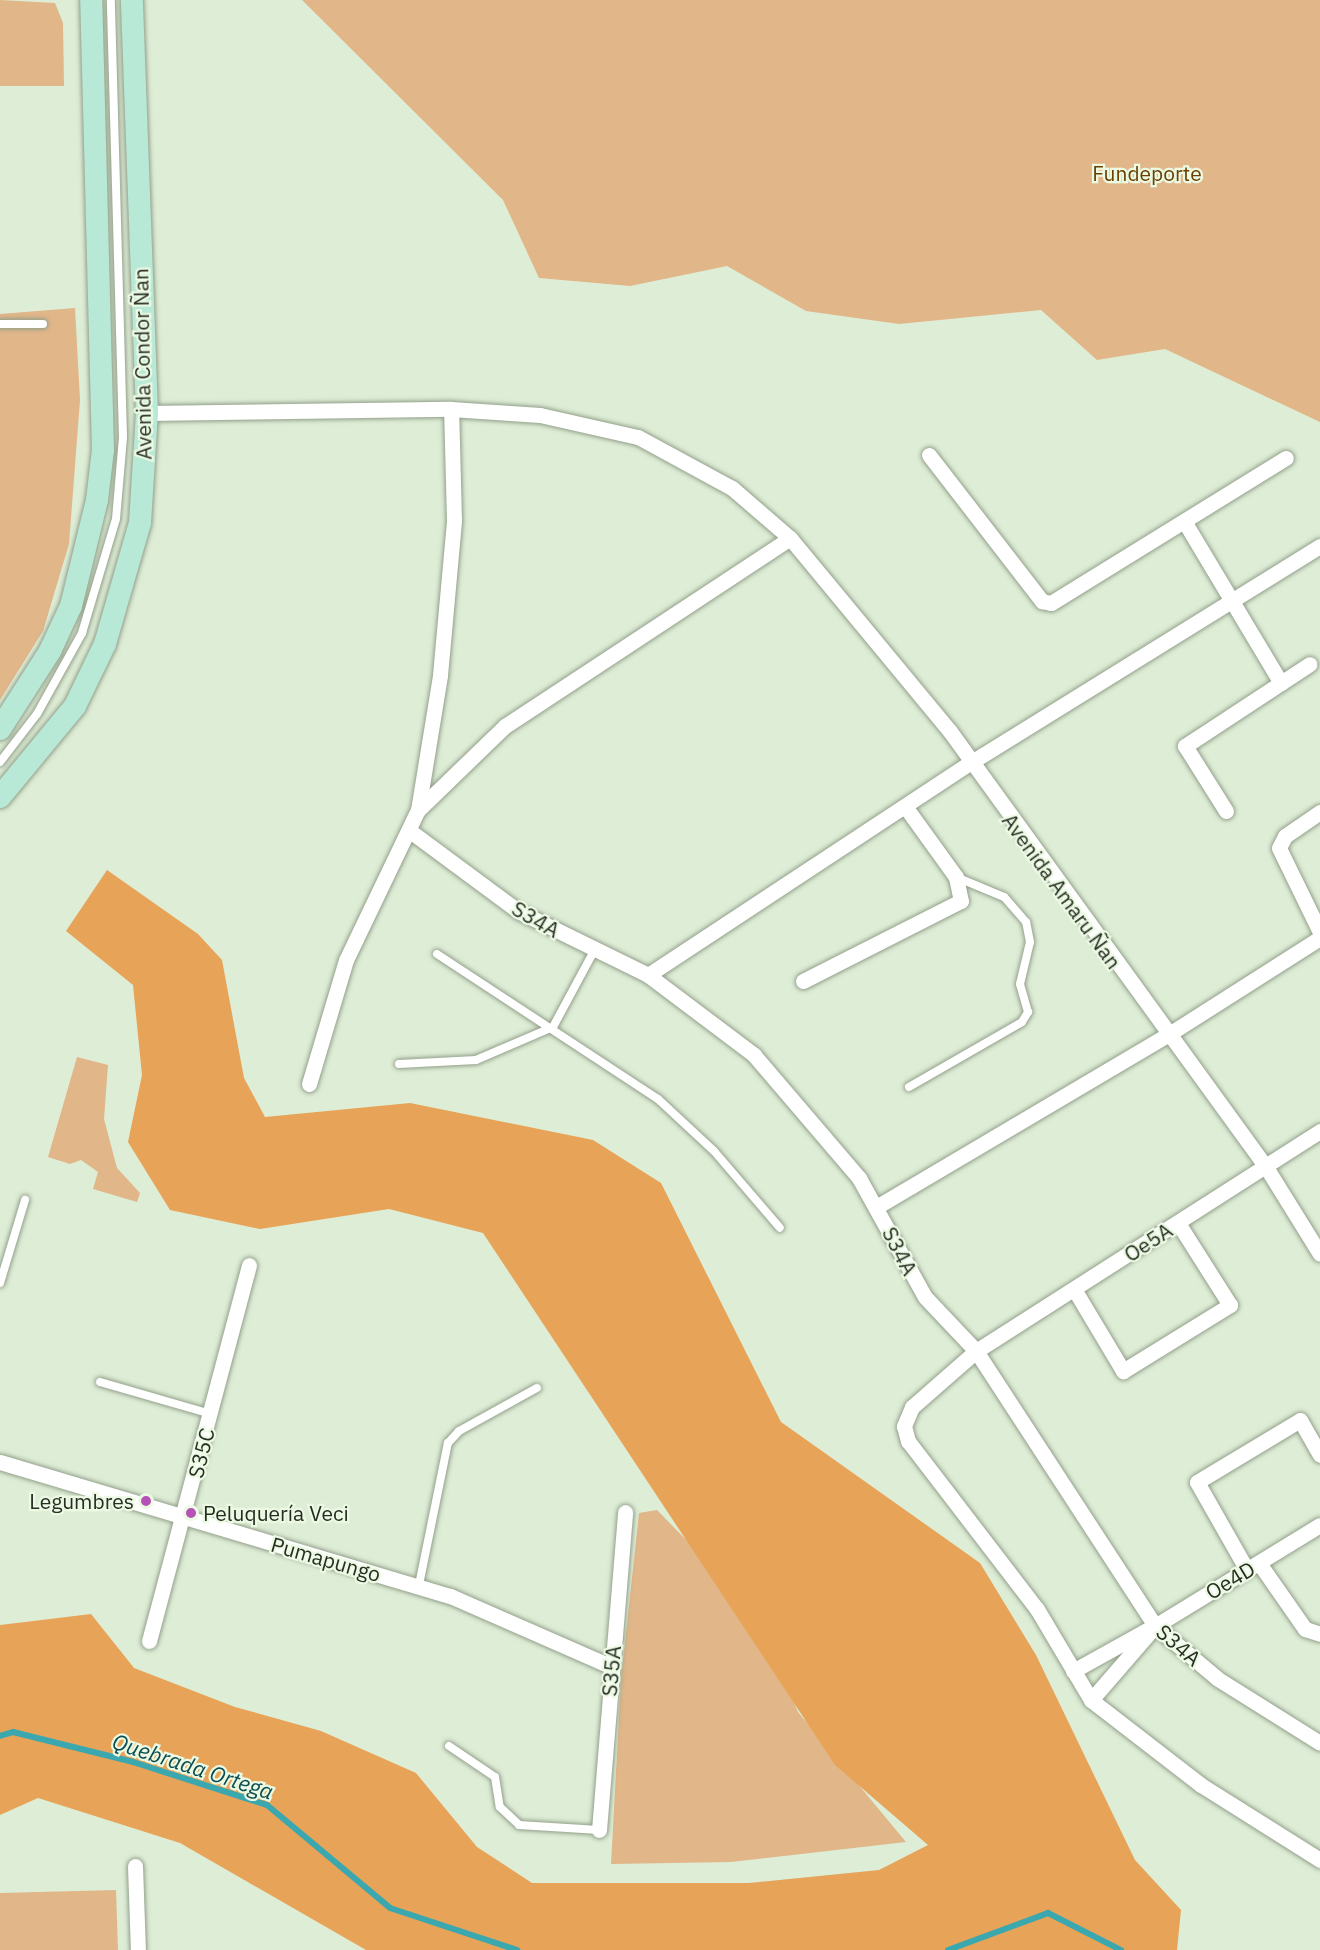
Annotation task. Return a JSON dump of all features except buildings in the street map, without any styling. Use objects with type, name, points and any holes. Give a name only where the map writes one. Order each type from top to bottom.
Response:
[{"type":"main road","name":"Avenida Condor Ñan","points":[[0,729],[50,651],[71,606],[97,500],[103,450],[90,4]]},
{"type":"main road","name":"Avenida Condor Ñan","points":[[0,797],[75,706],[105,644],[140,523],[147,413],[134,4]]},
{"type":"street","name":"Avenida Amaru Ñan","points":[[147,413],[451,409],[540,415],[638,437],[732,488],[790,538],[909,679],[1166,1036],[1266,1167],[1320,1254]]},
{"type":"street","points":[[309,1084],[346,960],[410,831],[418,810],[440,675],[454,520],[451,409]]},
{"type":"street","points":[[929,455],[1042,601],[1051,603],[1286,458]]},
{"type":"street","points":[[1184,521],[1281,683]]},
{"type":"street","points":[[418,810],[504,726],[790,538]]},
{"type":"street","points":[[648,975],[907,809],[970,763],[1320,546]]},
{"type":"street","points":[[1226,811],[1185,746],[1310,664]]},
{"type":"street","points":[[803,981],[961,901],[956,877],[907,809]]},
{"type":"street","points":[[1320,813],[1285,836],[1279,848],[1281,863],[1320,932]]},
{"type":"street","name":"S34A","points":[[410,831],[518,911],[594,951],[648,975],[754,1055],[821,1127],[878,1206],[925,1297],[976,1351],[1155,1626],[1218,1679],[1320,1743]]},
{"type":"street","points":[[878,1206],[1166,1036],[1320,938]]},
{"type":"street","name":"Oe5A","points":[[1074,1671],[1037,1609],[908,1441],[906,1414],[976,1351],[1320,1131]]},
{"type":"street","points":[[1074,1289],[1123,1371],[1230,1305],[1178,1223]]},
{"type":"street","name":"S35C","points":[[149,1641],[185,1518],[249,1265]]},
{"type":"street","points":[[1320,1455],[1300,1420],[1197,1482],[1253,1566],[1305,1629],[1320,1634]]},
{"type":"street","name":"Pumapungo","points":[[0,1461],[419,1586],[610,1666]]},
{"type":"street","name":"S35A","points":[[599,1830],[610,1666],[626,1512]]},
{"type":"street","name":"Oe4D","points":[[1091,1700],[1155,1626],[1320,1525]]},
{"type":"street","points":[[1155,1626],[1074,1671],[1091,1700],[1201,1785],[1320,1860]]},
{"type":"street","points":[[135,1866],[138,1950]]},
{"type":"lane","points":[[0,762],[37,714],[82,633],[116,519],[123,437],[111,0]]},
{"type":"lane","points":[[0,324],[43,324]]},
{"type":"lane","points":[[909,1087],[1022,1022],[1028,1012],[1020,984],[1030,942],[1026,922],[1004,897],[956,877]]},
{"type":"lane","points":[[399,1064],[476,1060],[553,1027],[594,951]]},
{"type":"lane","points":[[437,954],[553,1027],[658,1099],[714,1151],[780,1228]]},
{"type":"lane","points":[[0,1284],[25,1200]]},
{"type":"lane","points":[[100,1382],[211,1414]]},
{"type":"lane","points":[[419,1586],[439,1464],[448,1443],[459,1431],[537,1388]]},
{"type":"lane","points":[[449,1746],[495,1777],[500,1807],[519,1825],[599,1830]]},
{"type":"green space","points":[[0,0],[55,3],[63,23],[64,86],[0,86]]},
{"type":"green space","name":"Fundeporte","points":[[302,0],[1320,0],[1320,422],[1165,349],[1097,360],[1041,310],[899,324],[806,311],[727,266],[630,286],[539,278],[503,200]]},
{"type":"green space","points":[[75,308],[80,400],[69,544],[43,631],[0,700],[0,314]]},
{"type":"green space","points":[[77,1057],[108,1065],[104,1119],[117,1168],[140,1193],[137,1202],[93,1189],[98,1172],[81,1160],[70,1164],[48,1157]]},
{"type":"green space","points":[[657,1510],[735,1590],[770,1644],[798,1712],[906,1842],[731,1862],[611,1864],[621,1680],[639,1513]]},
{"type":"green space","points":[[116,1890],[118,1950],[0,1950],[0,1893]]},
{"type":"shaded area","points":[[107,870],[198,934],[222,960],[244,1078],[265,1117],[410,1103],[593,1140],[661,1183],[781,1422],[980,1563],[1036,1655],[1135,1860],[1181,1910],[1177,1950],[366,1950],[180,1843],[38,1798],[0,1815],[0,1625],[91,1614],[134,1668],[235,1707],[321,1731],[416,1773],[477,1847],[532,1883],[749,1883],[879,1870],[928,1845],[835,1765],[483,1233],[389,1209],[260,1229],[170,1210],[128,1142],[142,1075],[133,985],[66,931]]},
{"type":"waterway","name":"Quebrada Ortega","points":[[0,1736],[13,1732],[133,1762],[267,1805],[390,1908],[517,1950]]},
{"type":"waterway","name":"Quebrada Ortega","points":[[948,1950],[1048,1913],[1121,1950]]},
{"type":"place","name":"Legumbres","points":[[146,1501]]},
{"type":"place","name":"Peluquería Veci","points":[[191,1513]]}]
